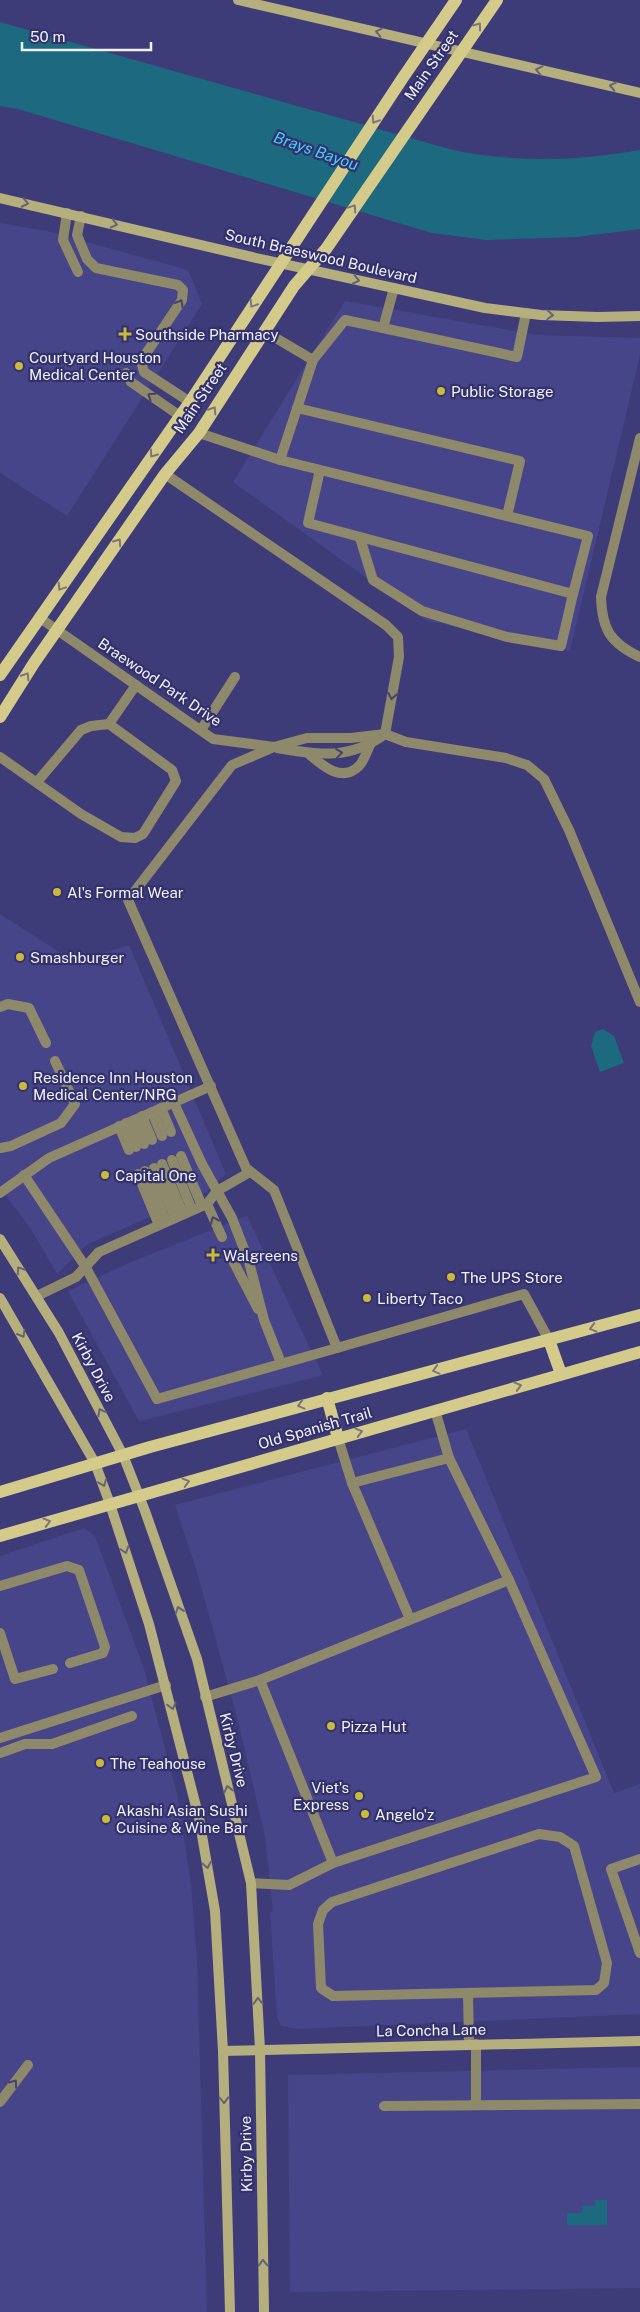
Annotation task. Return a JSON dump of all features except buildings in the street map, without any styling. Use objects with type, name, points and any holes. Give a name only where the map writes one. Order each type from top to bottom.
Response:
[{"type":"main road","points":[[238,0],[640,92]]},
{"type":"main road","name":"Main Street","points":[[0,675],[190,402],[456,0]]},
{"type":"main road","name":"Main Street","points":[[0,717],[164,474],[199,433],[264,330],[308,270],[326,249],[496,0]]},
{"type":"main road","name":"South Braeswood Boulevard","points":[[0,198],[280,264],[485,308],[598,317],[640,316]]},
{"type":"main road","name":"Kirby Drive","points":[[0,1239],[37,1296],[123,1455],[196,1659],[251,1883],[260,2050],[264,2312]]},
{"type":"main road","name":"Kirby Drive","points":[[0,1298],[95,1463],[149,1624],[198,1818],[215,1911],[223,2052],[230,2312]]},
{"type":"main road","name":"Old Spanish Trail","points":[[0,1492],[95,1463],[327,1398],[640,1315]]},
{"type":"main road","points":[[549,1340],[561,1374]]},
{"type":"main road","name":"Old Spanish Trail","points":[[0,1536],[640,1352]]},
{"type":"main road","points":[[327,1398],[338,1438]]},
{"type":"main road","name":"La Concha Lane","points":[[223,2052],[640,2041]]},
{"type":"street","points":[[67,213],[63,240],[78,272]]},
{"type":"street","points":[[81,216],[77,235],[91,265],[96,268],[178,285],[183,290],[182,300],[141,361],[141,366],[144,372],[190,402]]},
{"type":"street","points":[[383,328],[394,288]]},
{"type":"street","points":[[280,460],[313,360],[345,320],[517,357],[526,312]]},
{"type":"street","points":[[264,330],[313,360]]},
{"type":"street","points":[[126,373],[131,382],[180,416]]},
{"type":"street","points":[[297,408],[520,461],[507,516]]},
{"type":"street","points":[[199,433],[280,460],[588,536],[561,646],[507,637],[422,611],[374,580],[360,538]]},
{"type":"street","points":[[640,438],[601,597],[602,616],[608,634],[622,649],[640,657]]},
{"type":"street","points":[[320,470],[308,523],[573,594]]},
{"type":"street","points":[[164,474],[386,625],[398,637],[399,657],[385,734],[370,745],[359,766],[346,772],[329,771],[309,754]]},
{"type":"street","name":"Braewood Park Drive","points":[[40,618],[213,739],[317,755],[354,751],[370,745]]},
{"type":"street","points":[[201,730],[235,676]]},
{"type":"street","points":[[110,724],[136,685]]},
{"type":"street","points":[[0,757],[81,814],[121,837],[135,838],[143,834],[176,781],[172,770],[110,724],[91,726],[81,730],[37,782]]},
{"type":"street","points":[[337,1348],[274,1190],[250,1172],[128,900],[232,765],[274,747],[307,738],[351,738],[385,734],[406,742],[506,758],[527,764],[544,779],[569,830],[640,1002]]},
{"type":"street","points":[[0,1007],[8,1004],[34,1006],[46,1043]]},
{"type":"street","points":[[0,1148],[11,1146],[61,1122],[79,1103],[55,1061]]},
{"type":"street","points":[[0,1192],[49,1158],[211,1086]]},
{"type":"street","points":[[174,1103],[202,1164],[232,1218],[249,1262],[264,1320]]},
{"type":"street","points":[[149,1142],[156,1110]]},
{"type":"street","points":[[130,1122],[149,1142]]},
{"type":"street","points":[[130,1122],[149,1142]]},
{"type":"street","points":[[159,1165],[184,1214]]},
{"type":"street","points":[[159,1165],[184,1214]]},
{"type":"street","points":[[159,1165],[184,1214],[222,1237]]},
{"type":"street","points":[[37,1296],[76,1277],[99,1252],[184,1214],[217,1191],[250,1172]]},
{"type":"street","points":[[24,1175],[86,1266],[156,1399],[524,1294],[549,1340]]},
{"type":"street","points":[[230,1255],[264,1320],[281,1363]]},
{"type":"street","points":[[251,1883],[289,1885],[334,1864],[596,1777],[509,1580],[448,1458],[435,1410]]},
{"type":"street","points":[[338,1438],[352,1483],[410,1619]]},
{"type":"street","points":[[352,1483],[448,1458]]},
{"type":"street","points":[[0,1586],[67,1566],[79,1570],[105,1647],[103,1653],[70,1663]]},
{"type":"street","points":[[205,1698],[260,1680],[509,1580]]},
{"type":"street","points":[[0,1633],[15,1679],[53,1669]]},
{"type":"street","points":[[260,1680],[334,1864]]},
{"type":"street","points":[[0,1738],[166,1686]]},
{"type":"street","points":[[0,1753],[25,1744],[52,1744],[132,1716]]},
{"type":"street","points":[[539,1834],[550,1834],[569,1841],[574,1846],[607,1963],[604,1983],[596,1990],[468,1993],[333,1996],[325,1993],[319,1981],[318,1924],[323,1910],[332,1902],[539,1834]]},
{"type":"street","points":[[640,1859],[611,1870],[640,1953]]},
{"type":"street","points":[[468,1993],[476,2105]]},
{"type":"street","points":[[0,2102],[28,2065]]},
{"type":"street","points":[[384,2106],[640,2104]]},
{"type":"shaded area","points":[[0,223],[47,231],[188,270],[202,304],[67,516],[0,473]]},
{"type":"shaded area","points":[[345,301],[536,335],[640,338],[640,355],[570,651],[425,620],[233,482]]},
{"type":"shaded area","points":[[0,914],[75,962],[129,945],[226,1174],[205,1193],[88,1244],[57,1274],[31,1229],[0,1188]]},
{"type":"shaded area","points":[[247,1216],[323,1375],[139,1421],[68,1291],[131,1262]]},
{"type":"shaded area","points":[[466,1429],[614,1793],[640,1784],[640,2014],[298,2029],[281,2026],[277,2017],[270,1912],[273,1911],[265,1836],[238,1721],[198,1575],[175,1505]]},
{"type":"shaded area","points":[[84,1528],[95,1536],[144,1669],[178,1798],[191,1884],[197,1961],[207,2312],[0,2312],[0,1556]]},
{"type":"shaded area","points":[[640,2067],[640,2288],[290,2292],[288,2075]]},
{"type":"water","name":"Brays Bayou","points":[[0,22],[453,150],[500,157],[546,159],[616,154],[640,150],[640,229],[577,237],[486,240],[432,233],[18,109],[0,106]]},
{"type":"water","points":[[603,1029],[614,1036],[624,1063],[600,1072],[591,1046],[595,1032]]},
{"type":"water","points":[[595,2200],[607,2200],[607,2225],[567,2225],[567,2213],[582,2213],[582,2206],[595,2206]]},
{"type":"place","name":"Southside Pharmacy","points":[[125,334]]},
{"type":"place","name":"Courtyard Houston Medical Center","points":[[19,366]]},
{"type":"place","name":"Public Storage","points":[[441,391]]},
{"type":"place","name":"Al's Formal Wear","points":[[57,892]]},
{"type":"place","name":"Smashburger","points":[[20,957]]},
{"type":"place","name":"Residence Inn Houston Medical Center/NRG","points":[[23,1086]]},
{"type":"place","name":"Capital One","points":[[105,1175]]},
{"type":"place","name":"Walgreens","points":[[213,1255]]},
{"type":"place","name":"The UPS Store","points":[[451,1277]]},
{"type":"place","name":"Liberty Taco","points":[[367,1298]]},
{"type":"place","name":"Pizza Hut","points":[[331,1726]]},
{"type":"place","name":"The Teahouse","points":[[100,1763]]},
{"type":"place","name":"Viet's Express","points":[[359,1796]]},
{"type":"place","name":"Angelo'z","points":[[365,1814]]},
{"type":"place","name":"Akashi Asian Sushi Cuisine & Wine Bar","points":[[106,1819]]}]
